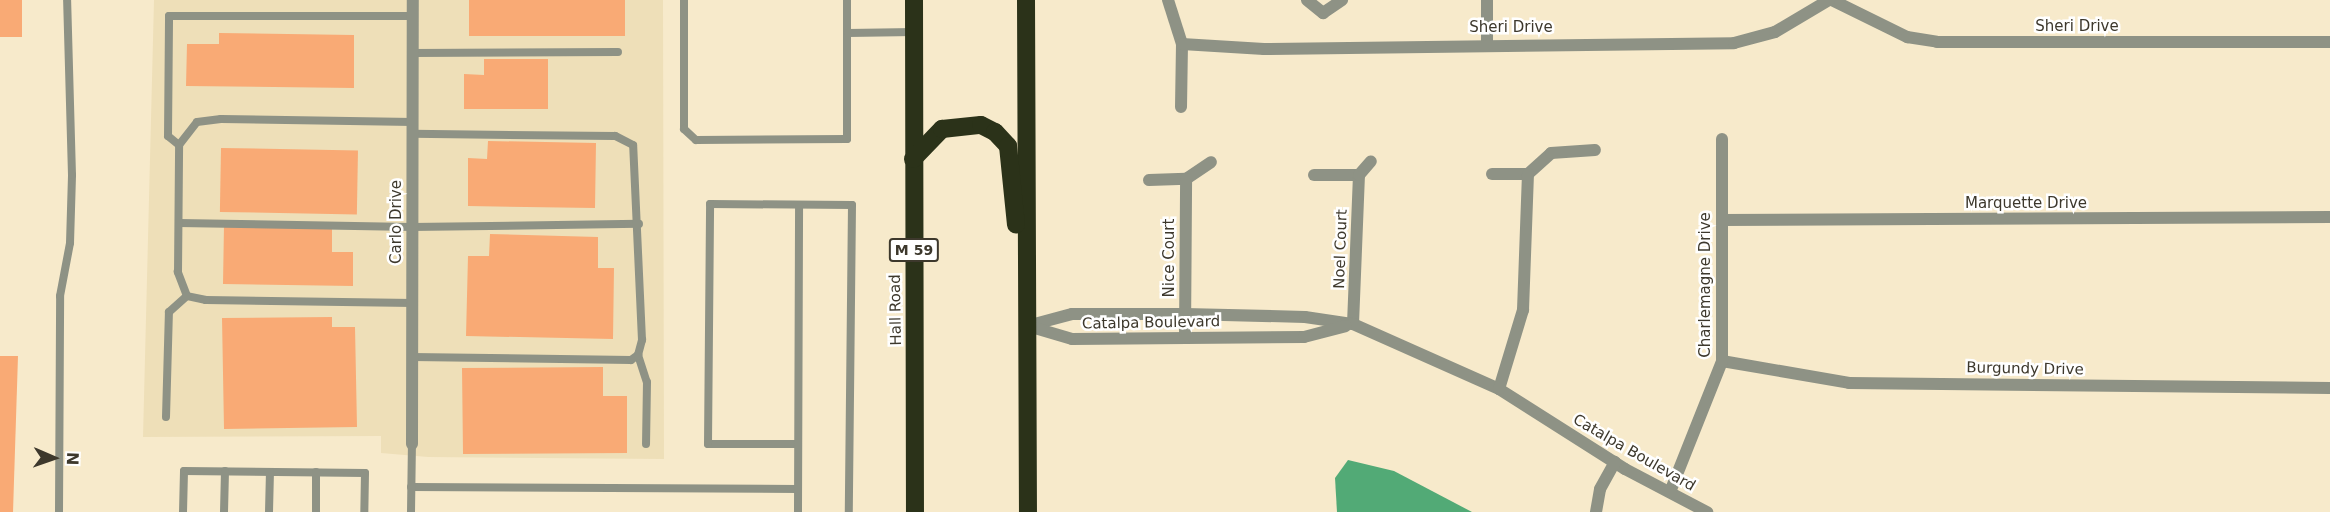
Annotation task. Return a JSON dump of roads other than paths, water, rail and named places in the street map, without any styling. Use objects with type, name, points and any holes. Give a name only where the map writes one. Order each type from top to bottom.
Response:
[{"type":"highway","name":"Hall Road","points":[[914,0],[915,512]]},
{"type":"highway","points":[[1026,0],[1028,512]]},
{"type":"highway","points":[[913,159],[942,129],[964,124],[981,125],[1008,146],[1027,326]]},
{"type":"street","name":"Carlo Drive","points":[[412,444],[413,0]]},
{"type":"street","points":[[1168,0],[1182,44],[1181,107]]},
{"type":"street","points":[[1307,0],[1323,13],[1342,0]]},
{"type":"street","points":[[1487,0],[1487,43]]},
{"type":"street","name":"Sheri Drive","points":[[1182,44],[1264,49],[1487,43],[1734,43],[1775,32],[1831,0],[1907,37],[1937,42],[2330,42]]},
{"type":"street","name":"Charlemagne Drive","points":[[1670,492],[1722,361],[1722,140]]},
{"type":"street","points":[[1492,174],[1528,174],[1551,153],[1595,150]]},
{"type":"street","points":[[1314,175],[1359,175],[1371,161]]},
{"type":"street","points":[[1149,180],[1186,179],[1211,162]]},
{"type":"street","points":[[1499,389],[1524,310],[1528,174]]},
{"type":"street","name":"Noel Court","points":[[1353,324],[1359,175]]},
{"type":"street","name":"Nice Court","points":[[1185,337],[1186,179]]},
{"type":"street","name":"Marquette Drive","points":[[1722,220],[2330,217]]},
{"type":"street","name":"Catalpa Boulevard","points":[[1027,326],[1072,314],[1305,317],[1353,324],[1499,389],[1615,462],[1707,512]]},
{"type":"street","name":"Catalpa Boulevard","points":[[1027,326],[1072,339],[1304,337],[1353,324]]},
{"type":"street","name":"Burgundy Drive","points":[[1722,361],[1849,382],[2330,388]]},
{"type":"street","points":[[1596,512],[1600,489],[1615,462]]},
{"type":"lane","points":[[59,512],[60,296],[70,243],[72,175],[67,0]]},
{"type":"lane","points":[[684,0],[684,129],[696,140],[847,139],[847,0]]},
{"type":"lane","points":[[179,145],[168,136],[169,16],[413,16]]},
{"type":"lane","points":[[848,33],[914,32]]},
{"type":"lane","points":[[413,53],[618,52]]},
{"type":"lane","points":[[187,296],[178,272],[179,145],[197,122],[221,119],[621,138],[636,150],[642,340],[639,355],[647,382],[646,444]]},
{"type":"lane","points":[[798,444],[708,444],[710,204],[852,205],[849,512]]},
{"type":"lane","points":[[798,512],[799,205]]},
{"type":"lane","points":[[179,223],[412,227],[639,224]]},
{"type":"lane","points":[[187,296],[206,300],[412,303]]},
{"type":"lane","points":[[166,417],[170,312],[187,296]]},
{"type":"lane","points":[[412,357],[631,360],[639,355]]},
{"type":"lane","points":[[411,512],[412,444]]},
{"type":"lane","points":[[183,512],[184,471],[365,473],[364,512]]},
{"type":"lane","points":[[224,512],[225,471]]},
{"type":"lane","points":[[269,512],[270,472]]},
{"type":"lane","points":[[315,512],[316,472]]},
{"type":"lane","points":[[411,487],[798,489]]}]
